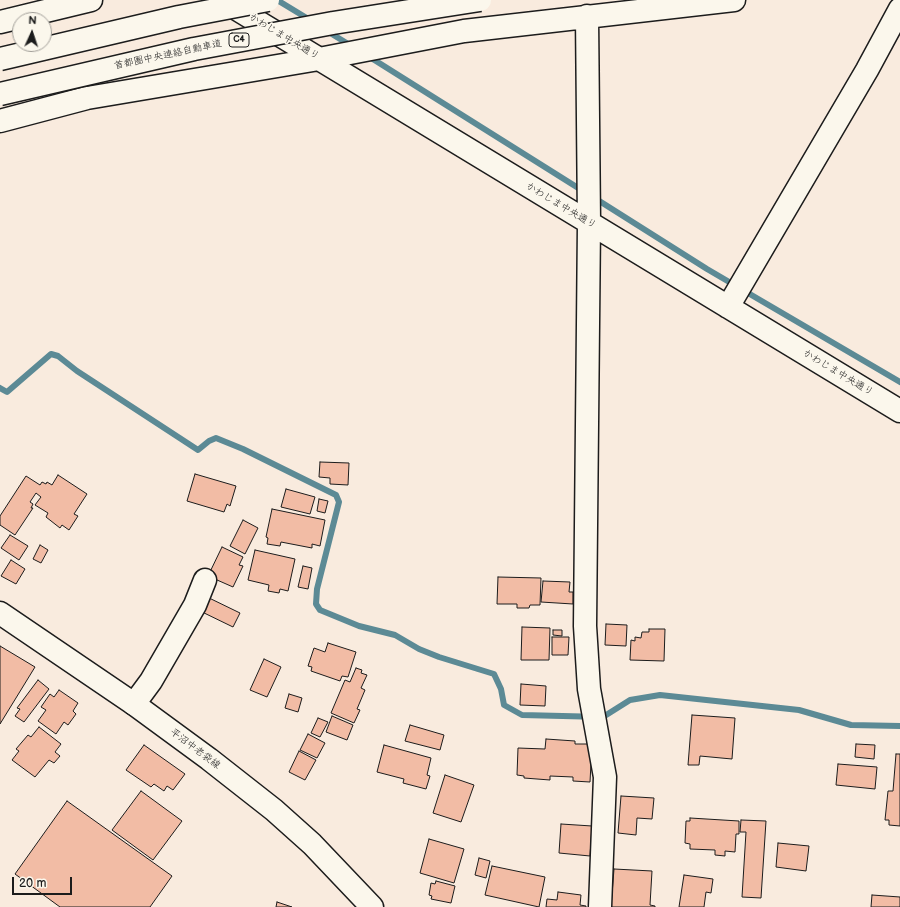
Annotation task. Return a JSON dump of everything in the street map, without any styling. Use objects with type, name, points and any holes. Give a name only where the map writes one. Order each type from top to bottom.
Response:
[{"type":"main road","points":[[0,22],[91,0]]},
{"type":"main road","name":"かわじま中央通り","points":[[222,0],[900,411]]},
{"type":"main road","points":[[0,59],[38,49],[268,0]]},
{"type":"main road","name":"首都圏中央連絡自動車道","points":[[0,94],[194,49],[341,22],[480,0]]},
{"type":"main road","points":[[0,121],[87,98],[319,59],[464,31],[734,0]]},
{"type":"main road","points":[[728,307],[900,9]]},
{"type":"main road","points":[[588,16],[589,223],[585,626],[589,689],[605,777],[600,907]]},
{"type":"main road","points":[[134,704],[151,681],[194,605],[205,580]]},
{"type":"main road","name":"平沼中老袋線","points":[[0,613],[134,704],[209,759],[274,810],[312,844],[372,907]]},
{"type":"building","points":[[320,462],[349,463],[348,485],[330,484],[330,478],[319,477]]},
{"type":"building","points":[[195,474],[236,486],[230,506],[227,504],[224,512],[187,501]]},
{"type":"building","points":[[58,475],[87,494],[74,514],[78,516],[69,530],[62,525],[60,528],[46,517],[48,513],[35,505],[41,497],[36,493],[30,502],[33,504],[31,508],[33,508],[15,535],[0,525],[0,516],[26,476],[40,485],[42,482],[46,484],[47,482],[52,485]]},
{"type":"building","points":[[286,489],[315,497],[310,514],[281,507]]},
{"type":"building","points":[[319,499],[328,501],[325,513],[317,511]]},
{"type":"building","points":[[272,509],[325,520],[320,546],[312,544],[312,548],[281,542],[280,546],[267,544],[268,538],[266,537]]},
{"type":"building","points":[[243,520],[258,528],[245,554],[230,546]]},
{"type":"building","points":[[10,535],[28,546],[19,560],[1,548]]},
{"type":"building","points":[[40,545],[48,550],[41,563],[33,559]]},
{"type":"building","points":[[222,547],[243,557],[239,565],[243,566],[233,587],[208,576]]},
{"type":"building","points":[[255,550],[295,559],[288,591],[280,589],[279,593],[268,591],[269,585],[248,580]]},
{"type":"building","points":[[11,560],[25,569],[16,584],[1,576]]},
{"type":"building","points":[[303,566],[312,568],[308,589],[298,587]]},
{"type":"building","points":[[498,577],[541,578],[540,605],[530,605],[529,608],[517,608],[517,604],[497,604]]},
{"type":"building","points":[[543,581],[570,582],[569,592],[573,592],[573,604],[541,602]]},
{"type":"building","points":[[205,596],[240,613],[233,627],[198,610]]},
{"type":"building","points":[[606,624],[627,625],[626,646],[605,645]]},
{"type":"building","points":[[522,627],[550,628],[549,660],[521,660]]},
{"type":"building","points":[[649,629],[665,629],[664,661],[630,660],[631,640],[635,641],[635,637],[641,638],[642,632],[649,632]]},
{"type":"building","points":[[553,630],[562,630],[562,636],[553,635]]},
{"type":"building","points":[[552,637],[569,637],[568,655],[552,655]]},
{"type":"building","points":[[328,643],[356,652],[348,677],[342,676],[340,681],[311,671],[312,667],[308,666],[314,648],[325,652]]},
{"type":"building","points":[[0,646],[35,667],[0,724]]},
{"type":"building","points":[[264,659],[281,667],[267,697],[250,690]]},
{"type":"building","points":[[356,668],[362,670],[361,673],[367,675],[361,688],[365,690],[357,709],[360,710],[354,723],[331,713],[345,680],[350,682]]},
{"type":"building","points":[[38,680],[49,689],[24,722],[15,716],[20,709],[17,708]]},
{"type":"building","points":[[521,684],[546,686],[545,706],[520,705]]},
{"type":"building","points":[[59,690],[78,703],[73,711],[76,714],[68,725],[64,722],[56,734],[38,721],[46,710],[41,707],[50,694],[54,697]]},
{"type":"building","points":[[289,694],[302,698],[298,712],[285,708]]},
{"type":"building","points":[[692,715],[735,718],[732,759],[700,756],[699,765],[688,765]]},
{"type":"building","points":[[332,716],[353,725],[347,740],[326,732]]},
{"type":"building","points":[[318,718],[328,722],[320,737],[311,733]]},
{"type":"building","points":[[410,725],[444,735],[440,750],[405,741]]},
{"type":"building","points":[[39,727],[61,744],[55,752],[60,756],[54,763],[49,760],[35,777],[12,760],[19,751],[16,749],[28,735],[31,737]]},
{"type":"building","points":[[308,734],[325,743],[317,758],[300,750]]},
{"type":"building","points":[[546,739],[575,741],[575,744],[592,744],[590,782],[573,781],[573,777],[550,776],[550,780],[524,778],[524,776],[517,775],[518,748],[545,749]]},
{"type":"building","points":[[856,744],[875,745],[874,759],[855,757]]},
{"type":"building","points":[[144,745],[185,774],[173,790],[167,786],[164,791],[154,784],[151,787],[126,770]]},
{"type":"building","points":[[384,745],[431,758],[427,775],[430,776],[426,789],[403,783],[404,779],[377,772]]},
{"type":"building","points":[[299,751],[316,760],[305,780],[289,772]]},
{"type":"building","points":[[896,754],[900,754],[900,826],[889,825],[889,820],[885,820],[888,791],[893,791]]},
{"type":"building","points":[[838,764],[877,767],[875,789],[836,785]]},
{"type":"building","points":[[445,775],[474,785],[461,822],[433,813]]},
{"type":"building","points":[[141,791],[182,821],[153,860],[112,830]]},
{"type":"building","points":[[621,796],[654,798],[652,819],[637,818],[636,835],[618,833]]},
{"type":"building","points":[[67,801],[172,876],[150,907],[60,907],[15,874]]},
{"type":"building","points":[[690,818],[739,821],[739,834],[736,834],[735,852],[725,851],[725,856],[715,855],[715,850],[690,849],[690,844],[685,843],[686,821],[690,821]]},
{"type":"building","points":[[741,820],[766,821],[761,898],[742,897],[746,832],[740,832]]},
{"type":"building","points":[[561,824],[592,826],[590,856],[559,853]]},
{"type":"building","points":[[429,839],[464,849],[454,883],[420,873]]},
{"type":"building","points":[[778,843],[809,846],[806,871],[776,867]]},
{"type":"building","points":[[479,858],[490,861],[486,878],[475,875]]},
{"type":"building","points":[[492,866],[545,877],[539,907],[485,895]]},
{"type":"building","points":[[614,869],[652,871],[650,905],[655,907],[611,907]]},
{"type":"building","points":[[684,875],[713,879],[711,893],[706,892],[704,907],[679,907]]},
{"type":"building","points":[[436,881],[455,886],[451,903],[431,899],[432,896],[429,895],[431,883],[435,884]]},
{"type":"building","points":[[558,892],[581,895],[580,905],[586,907],[546,907],[547,899],[557,900]]},
{"type":"building","points":[[872,895],[900,897],[900,907],[871,907]]},
{"type":"building","points":[[277,902],[292,907],[276,907]]},
{"type":"waterway","points":[[277,0],[310,20]]},
{"type":"waterway","points":[[327,31],[353,47]]},
{"type":"waterway","points":[[368,56],[583,191]]},
{"type":"waterway","points":[[593,197],[707,269],[900,382]]},
{"type":"waterway","points":[[0,388],[7,392],[51,354],[58,356],[77,371],[198,450],[209,441],[216,438],[243,449],[336,495],[339,502],[317,589],[316,604],[320,610],[359,626],[395,635],[419,649],[439,657],[494,674],[501,689],[504,705],[522,715],[603,717],[630,700],[660,695],[799,710],[851,725],[900,726]]}]
